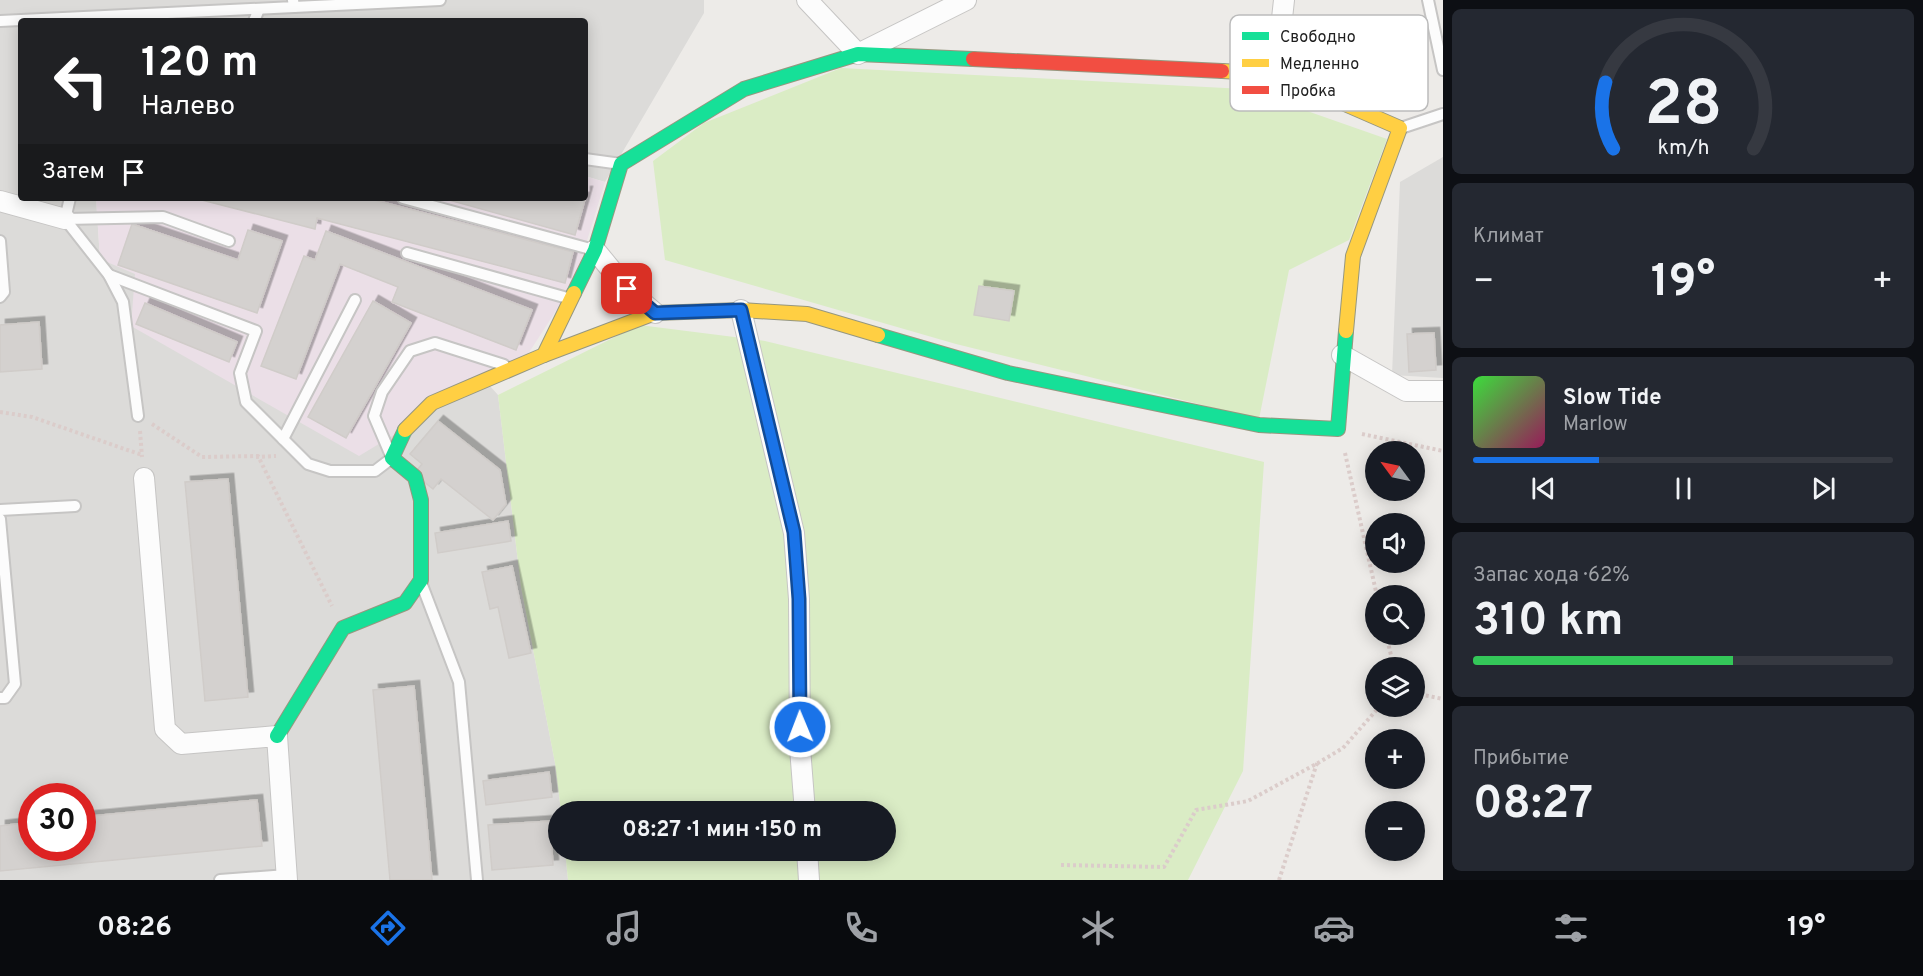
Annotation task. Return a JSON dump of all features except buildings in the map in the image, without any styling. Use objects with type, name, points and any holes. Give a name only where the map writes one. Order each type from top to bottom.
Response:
[{"type":"street","points":[[807,0],[858,54],[1230,73]]},
{"type":"street","points":[[544,355],[594,250],[621,164],[744,89],[858,54],[966,0]]},
{"type":"street","points":[[1282,15],[1284,0]]},
{"type":"street","points":[[287,877],[277,736],[343,628],[405,603],[421,580],[421,500],[415,477],[392,458],[401,434],[432,404],[544,355],[655,313],[741,310],[807,314],[1008,374],[1259,425],[1338,429],[1342,355],[1353,256],[1400,128],[1360,111]]},
{"type":"street","points":[[0,201],[65,219]]},
{"type":"street","points":[[594,250],[627,289],[655,313]]},
{"type":"street","points":[[741,310],[794,532],[799,599],[800,748],[804,801]]},
{"type":"street","points":[[1342,355],[1406,391],[1443,391]]},
{"type":"street","points":[[144,478],[165,729],[181,744],[277,736]]},
{"type":"street","points":[[808,861],[810,880]]},
{"type":"lane","points":[[65,18],[259,9],[293,4],[440,0]]},
{"type":"lane","points":[[1428,0],[1443,70]]},
{"type":"lane","points":[[255,18],[259,9]]},
{"type":"lane","points":[[0,21],[18,20]]},
{"type":"lane","points":[[1400,128],[1443,114]]},
{"type":"lane","points":[[588,159],[621,164]]},
{"type":"lane","points":[[65,219],[69,201]]},
{"type":"lane","points":[[414,201],[594,250]]},
{"type":"lane","points":[[65,219],[163,217],[229,242]]},
{"type":"lane","points":[[65,219],[109,275],[123,302],[138,416]]},
{"type":"lane","points":[[0,241],[4,292],[0,297]]},
{"type":"lane","points":[[407,252],[571,299]]},
{"type":"lane","points":[[109,275],[256,331],[240,373],[246,402],[308,464],[330,471],[375,471],[392,458],[375,416],[382,392],[411,351],[435,343],[516,369]]},
{"type":"lane","points":[[283,439],[355,300]]},
{"type":"lane","points":[[0,510],[75,506]]},
{"type":"lane","points":[[0,519],[15,684],[5,698],[0,698]]},
{"type":"lane","points":[[421,580],[459,682],[477,880]]},
{"type":"lane","points":[[220,880],[287,877]]},
{"type":"path","points":[[0,412],[32,417],[142,455]]},
{"type":"path","points":[[138,416],[144,478]]},
{"type":"path","points":[[138,416],[201,458],[300,456]]},
{"type":"path","points":[[1375,585],[1353,483],[1338,429],[1443,451]]},
{"type":"path","points":[[258,456],[343,628]]},
{"type":"path","points":[[1425,695],[1443,699]]},
{"type":"path","points":[[1061,865],[1164,867],[1196,810],[1248,801],[1343,748],[1370,717]]},
{"type":"path","points":[[1279,880],[1318,763]]},
{"type":"shaded area","points":[[0,0],[704,0],[704,13],[605,182],[588,177],[588,18],[18,18],[18,201],[96,201],[100,259],[481,376],[498,395],[521,587],[555,763],[560,801],[548,801],[548,861],[566,861],[568,880],[0,880]]},
{"type":"shaded area","points":[[1443,157],[1443,378],[1392,375],[1400,182]]},
{"type":"shaded area","points":[[588,177],[605,182],[574,283],[528,354],[359,456],[131,326],[135,274],[100,259],[96,201],[588,201]]},
{"type":"green space","points":[[841,68],[1230,88],[1230,111],[1307,111],[1387,139],[1349,240],[1289,270],[1259,419],[956,344],[665,260],[653,161],[704,123]]},
{"type":"green space","points":[[639,325],[765,341],[1264,462],[1243,771],[1188,880],[568,880],[566,861],[896,861],[896,801],[560,801],[555,763],[521,587],[498,395]]},
{"type":"traffic: fast","points":[[574,293],[595,250],[621,164],[744,89],[858,54],[973,59]]},
{"type":"traffic: fast","points":[[878,335],[1008,373],[1259,425],[1338,429],[1346,331]]},
{"type":"traffic: fast","points":[[277,736],[343,628],[405,603],[421,580],[421,500],[415,477],[392,458],[405,430]]},
{"type":"traffic: slow","points":[[1222,71],[1230,71]]},
{"type":"traffic: slow","points":[[1346,331],[1353,256],[1400,128],[1361,111]]},
{"type":"traffic: slow","points":[[405,430],[432,403],[544,355],[574,293]]},
{"type":"traffic: slow","points":[[544,355],[655,313],[741,310],[807,314],[878,335]]},
{"type":"traffic: jam","points":[[973,59],[1222,71]]},
{"type":"route","points":[[627,289],[655,313],[741,310],[794,532],[799,599],[800,727]]}]
